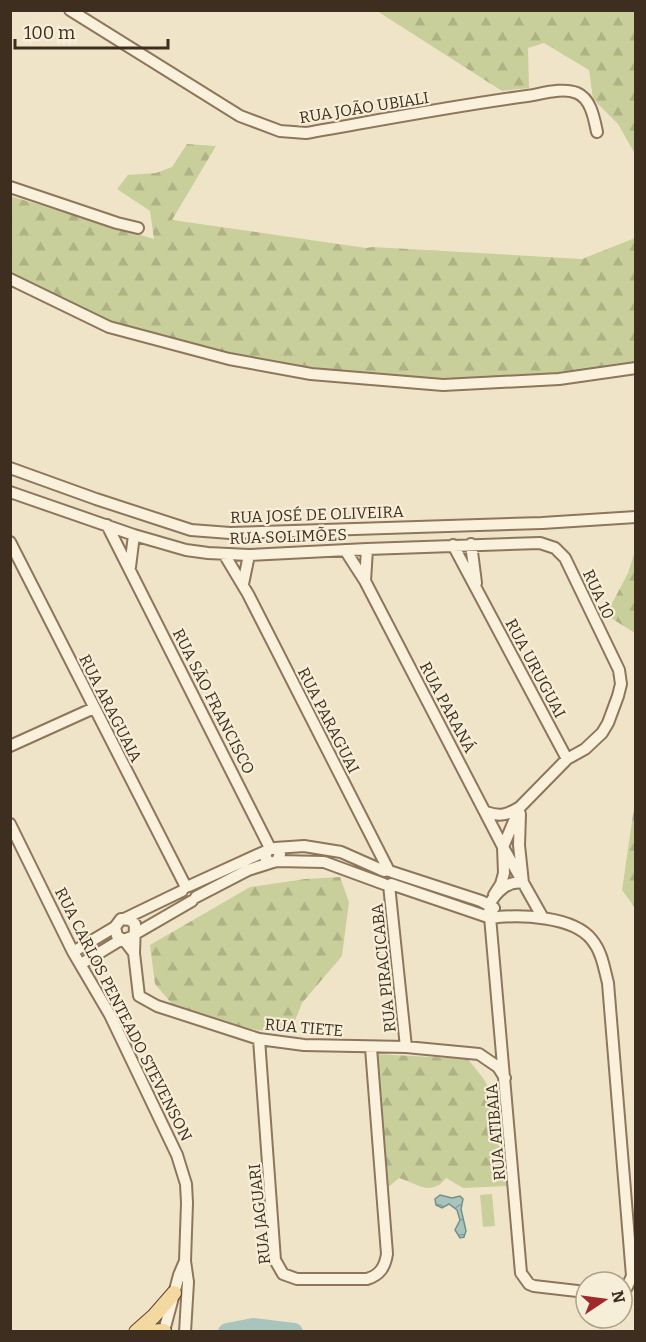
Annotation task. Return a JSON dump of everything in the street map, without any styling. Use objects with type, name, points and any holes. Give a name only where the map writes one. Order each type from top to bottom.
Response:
[{"type":"main road","points":[[136,1332],[174,1293]]},
{"type":"main road","points":[[143,1332],[164,1332]]},
{"type":"street","name":"RUA JOÃO UBIALI","points":[[70,10],[240,117],[280,131],[306,133],[565,91],[577,93],[585,99],[593,114],[597,132]]},
{"type":"street","points":[[10,187],[117,224],[138,228]]},
{"type":"street","points":[[10,279],[109,327],[219,356],[311,374],[443,385],[559,379],[636,368]]},
{"type":"street","name":"RUA JOSÉ DE OLIVEIRA","points":[[10,468],[191,530],[230,533],[542,523],[636,517]]},
{"type":"street","name":"RUA SOLIMÕES","points":[[10,492],[134,535],[186,550],[224,554],[249,555],[471,544],[540,543]]},
{"type":"street","name":"RUA SÃO FRANCISCO","points":[[107,525],[271,849],[280,854],[274,862]]},
{"type":"street","points":[[130,567],[134,535]]},
{"type":"street","name":"RUA ARAGUAIA","points":[[10,542],[186,888],[195,891],[194,899]]},
{"type":"street","name":"RUA 10","points":[[540,543],[555,548],[565,558],[619,670],[621,684],[608,723],[602,733],[585,749],[567,759]]},
{"type":"street","name":"RUA URUGUAI","points":[[471,544],[478,592]]},
{"type":"street","name":"RUA URUGUAI","points":[[453,545],[567,759]]},
{"type":"street","points":[[365,581],[367,549]]},
{"type":"street","name":"RUA PARANÁ","points":[[345,550],[365,581],[503,848],[543,918]]},
{"type":"street","name":"RUA PARAGUAI","points":[[224,554],[243,584],[388,871]]},
{"type":"street","points":[[243,584],[249,555]]},
{"type":"street","points":[[10,746],[94,708]]},
{"type":"street","points":[[486,812],[496,816],[507,815],[520,807],[567,759]]},
{"type":"street","points":[[503,848],[520,807]]},
{"type":"street","points":[[492,900],[511,883],[523,883],[519,845],[520,807]]},
{"type":"street","name":"RUA CARLOS PENTEADO STEVENSON","points":[[10,824],[73,951],[110,1015],[177,1155],[186,1184],[185,1261],[188,1282],[185,1332]]},
{"type":"street","points":[[73,951],[115,927],[119,921],[271,849],[304,846],[341,852],[388,871],[492,900],[507,915]]},
{"type":"street","name":"RUA PARANÁ","points":[[492,900],[504,873],[503,848]]},
{"type":"street","points":[[81,964],[248,870],[274,862],[324,862],[491,918],[507,915],[543,918],[579,928],[591,939],[600,953],[608,983],[632,1270]]},
{"type":"street","name":"RUA PIRACICABA","points":[[388,871],[380,878],[388,885],[406,1047]]},
{"type":"street","name":"RUA ATIBAIA","points":[[492,900],[491,918],[521,1273],[529,1284],[534,1286],[574,1291]]},
{"type":"street","points":[[124,919],[135,924],[129,937]]},
{"type":"street","points":[[115,927],[116,933],[129,937]]},
{"type":"street","name":"RUA TIETE","points":[[129,937],[134,953],[139,996],[157,1006],[259,1039],[304,1045],[406,1047],[479,1054],[498,1067],[506,1079]]},
{"type":"street","name":"RUA JAGUARI","points":[[259,1039],[275,1260],[283,1274],[297,1279],[367,1279],[375,1276],[385,1264],[387,1254],[371,1048]]},
{"type":"street","name":"RUA CARLOS PENTEADO STEVENSON","points":[[164,1332],[178,1275],[185,1261]]},
{"type":"green space","points":[[377,11],[635,11],[635,154],[618,124],[593,99],[589,70],[544,43],[528,48],[529,88],[502,91]]},
{"type":"green space","points":[[187,144],[216,146],[172,220],[366,248],[582,259],[635,238],[635,368],[492,384],[311,374],[148,339],[11,279],[10,196],[154,239],[150,211],[117,189],[128,175],[156,173],[172,167]]},
{"type":"green space","points":[[635,551],[635,633],[606,615],[628,573]]},
{"type":"green space","points":[[635,801],[635,908],[622,890]]},
{"type":"green space","points":[[340,877],[349,902],[342,956],[302,1003],[290,1033],[256,1030],[177,1010],[155,984],[150,945],[250,887],[305,879]]},
{"type":"green space","points":[[375,1054],[468,1059],[493,1095],[508,1186],[463,1188],[446,1178],[440,1184],[430,1188],[399,1178],[385,1190]]},
{"type":"green space","points":[[492,1194],[495,1226],[483,1227],[480,1195]]},
{"type":"water","points":[[440,1195],[452,1198],[460,1196],[463,1199],[461,1209],[466,1231],[464,1237],[460,1238],[455,1230],[460,1220],[457,1210],[449,1204],[442,1208],[436,1205],[435,1199]]},
{"type":"waterway","points":[[227,1332],[253,1327],[294,1332]]}]
